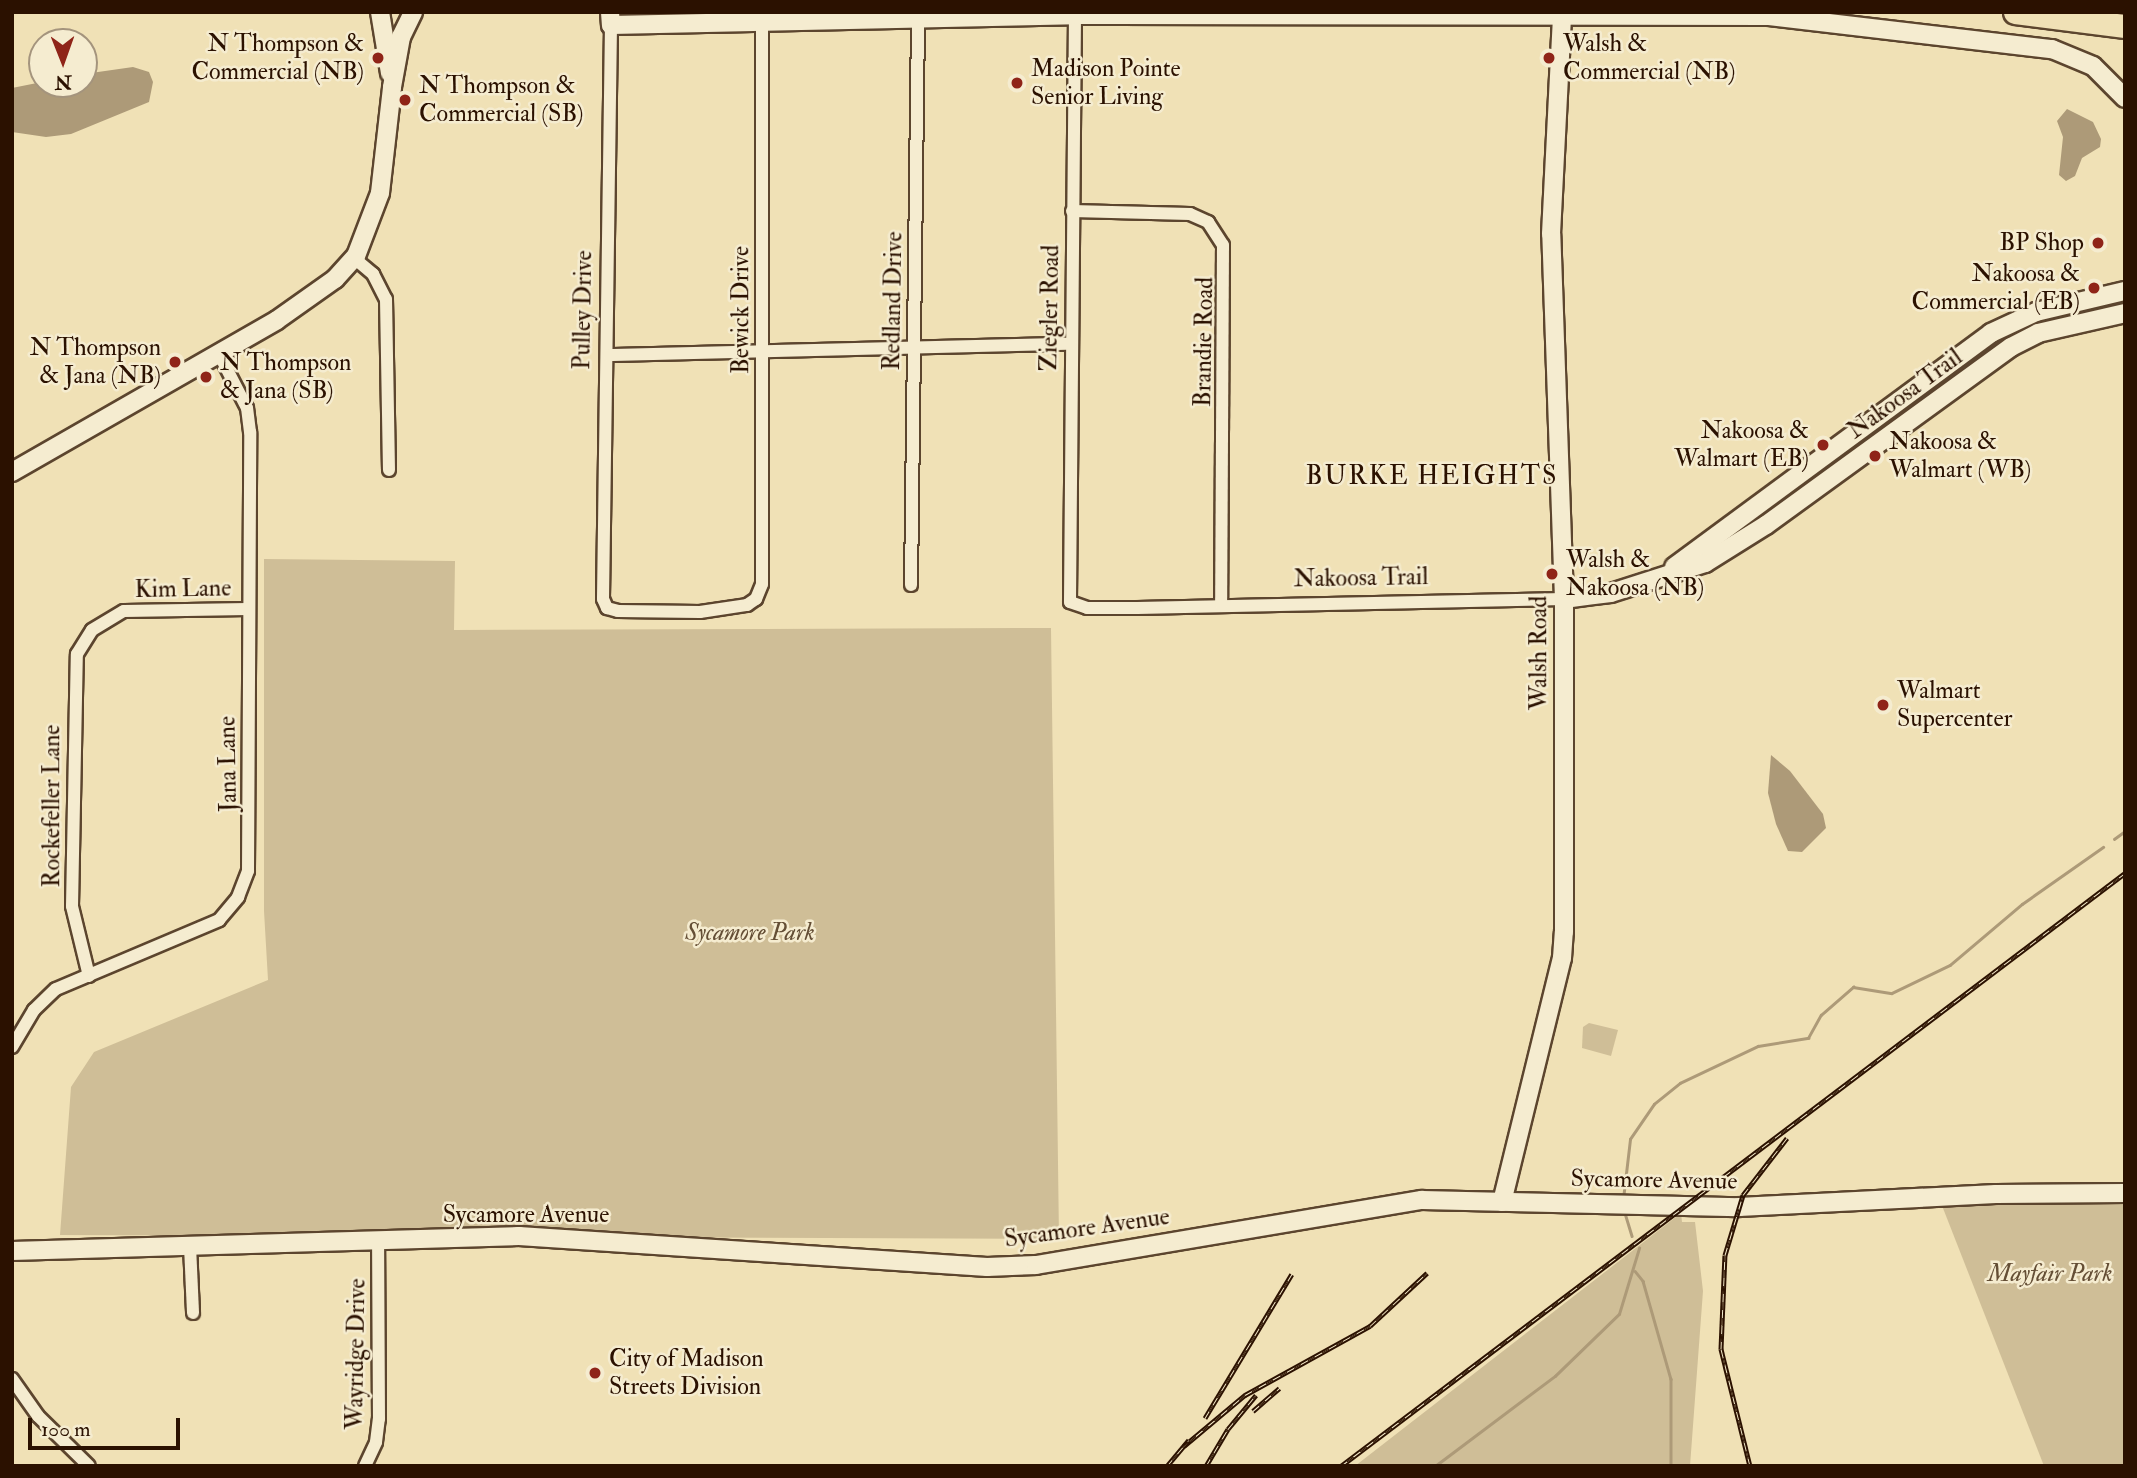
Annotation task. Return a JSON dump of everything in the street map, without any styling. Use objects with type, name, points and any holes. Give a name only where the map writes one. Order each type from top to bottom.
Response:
[{"type":"highway","points":[[2015,12],[2123,26]]},
{"type":"street","points":[[380,12],[392,87]]},
{"type":"street","points":[[12,472],[219,354],[335,279],[354,258],[373,218],[386,168],[392,87],[401,37],[412,12],[387,12]]},
{"type":"street","name":"Walsh Road","points":[[1502,1202],[1562,958],[1564,598],[1551,234],[1562,14]]},
{"type":"street","points":[[610,19],[762,20],[1075,15],[1769,16],[2052,49],[2093,66],[2125,98]]},
{"type":"street","name":"Ziegler Road","points":[[1070,602],[1075,15]]},
{"type":"street","name":"Redland Drive","points":[[911,585],[918,17]]},
{"type":"street","name":"Pulley Drive","points":[[607,608],[602,582],[608,355],[610,19]]},
{"type":"street","name":"Bewick Drive","points":[[607,608],[700,612],[733,609],[756,599],[762,584],[762,20]]},
{"type":"street","name":"Brandie Road","points":[[1072,211],[1190,214],[1208,222],[1223,245],[1221,606]]},
{"type":"street","points":[[354,258],[372,273],[386,299],[389,470]]},
{"type":"street","name":"Nakoosa Trail","points":[[1653,580],[1740,521],[1991,333],[2036,312],[2125,291]]},
{"type":"street","name":"Nakoosa Trail","points":[[1070,602],[1087,608],[1221,606],[1564,598],[1611,593],[1705,563],[1755,532],[2028,337],[2125,313]]},
{"type":"street","points":[[608,355],[1071,345]]},
{"type":"street","name":"Jana Lane","points":[[12,1047],[43,1001],[56,989],[206,927],[238,897],[248,871],[251,841],[248,414],[219,354]]},
{"type":"street","name":"Kim Lane","points":[[86,637],[111,617],[135,610],[248,609]]},
{"type":"street","name":"Rockefeller Lane","points":[[86,637],[74,670],[72,906],[89,976]]},
{"type":"street","name":"Sycamore Avenue","points":[[12,1251],[519,1236],[999,1266],[1035,1265],[1422,1200],[1739,1207],[1996,1194],[2125,1193]]},
{"type":"street","name":"Wayridge Drive","points":[[365,1466],[376,1442],[379,1419],[378,1241]]},
{"type":"street","points":[[190,1246],[193,1313]]},
{"type":"street","points":[[12,1379],[38,1416],[89,1466]]},
{"type":"green space","name":"Sycamore Park","points":[[264,559],[455,561],[454,630],[1051,628],[1059,1239],[60,1235],[71,1087],[94,1052],[268,980],[264,911]]},
{"type":"green space","points":[[1589,1023],[1618,1030],[1611,1056],[1582,1048],[1583,1027]]},
{"type":"green space","name":"Mayfair Park","points":[[1939,1198],[2125,1199],[2125,1466],[2044,1466]]},
{"type":"green space","points":[[1681,1213],[1682,1222],[1695,1222],[1703,1291],[1690,1466],[1355,1466]]},
{"type":"shaded area","points":[[133,67],[149,72],[153,82],[149,102],[71,134],[46,137],[12,132],[12,88],[28,85],[28,98],[98,98],[98,72]]},
{"type":"shaded area","points":[[2067,109],[2093,122],[2101,139],[2100,147],[2082,158],[2075,176],[2066,181],[2059,175],[2063,137],[2057,121]]},
{"type":"shaded area","points":[[1771,755],[1790,771],[1823,814],[1826,828],[1802,852],[1788,851],[1776,824],[1768,793]]},
{"type":"waterway","points":[[2114,839],[2125,831]]},
{"type":"waterway","points":[[1623,1199],[1630,1139],[1654,1104],[1680,1083],[1758,1046],[1808,1038],[1821,1015],[1853,987],[1892,993],[1950,965],[2022,904],[2103,847]]},
{"type":"waterway","points":[[1625,1213],[1632,1236]]},
{"type":"waterway","points":[[1435,1466],[1555,1376],[1619,1314],[1639,1248]]},
{"type":"waterway","points":[[1635,1271],[1643,1281],[1671,1379],[1671,1466]]},
{"type":"railway","points":[[1341,1466],[2125,873]]},
{"type":"railway","points":[[1750,1466],[1721,1349],[1725,1255],[1743,1195],[1787,1138]]},
{"type":"railway","points":[[1184,1446],[1245,1395],[1370,1326],[1427,1273]]},
{"type":"railway","points":[[1205,1418],[1292,1274]]},
{"type":"railway","points":[[1253,1411],[1279,1388]]},
{"type":"railway","points":[[1206,1466],[1228,1429],[1256,1395]]},
{"type":"railway","points":[[1167,1466],[1189,1440]]},
{"type":"place","name":"N Thompson & Commercial (NB)","points":[[378,58]]},
{"type":"place","name":"Walsh & Commercial (NB)","points":[[1549,58]]},
{"type":"place","name":"Madison Pointe Senior Living","points":[[1017,83]]},
{"type":"place","name":"N Thompson & Commercial (SB)","points":[[405,100]]},
{"type":"place","name":"BP Shop","points":[[2098,243]]},
{"type":"place","name":"Nakoosa & Commercial (EB)","points":[[2094,288]]},
{"type":"place","name":"N Thompson & Jana (NB)","points":[[175,362]]},
{"type":"place","name":"N Thompson & Jana (SB)","points":[[206,377]]},
{"type":"place","name":"Nakoosa & Walmart (EB)","points":[[1823,445]]},
{"type":"place","name":"Nakoosa & Walmart (WB)","points":[[1875,456]]},
{"type":"place","name":"Walsh & Nakoosa (NB)","points":[[1552,574]]},
{"type":"place","name":"Walmart Supercenter","points":[[1883,705]]},
{"type":"place","name":"City of Madison Streets Division","points":[[595,1373]]},
{"type":"district","name":"BURKE HEIGHTS","points":[[1432,477]]}]
